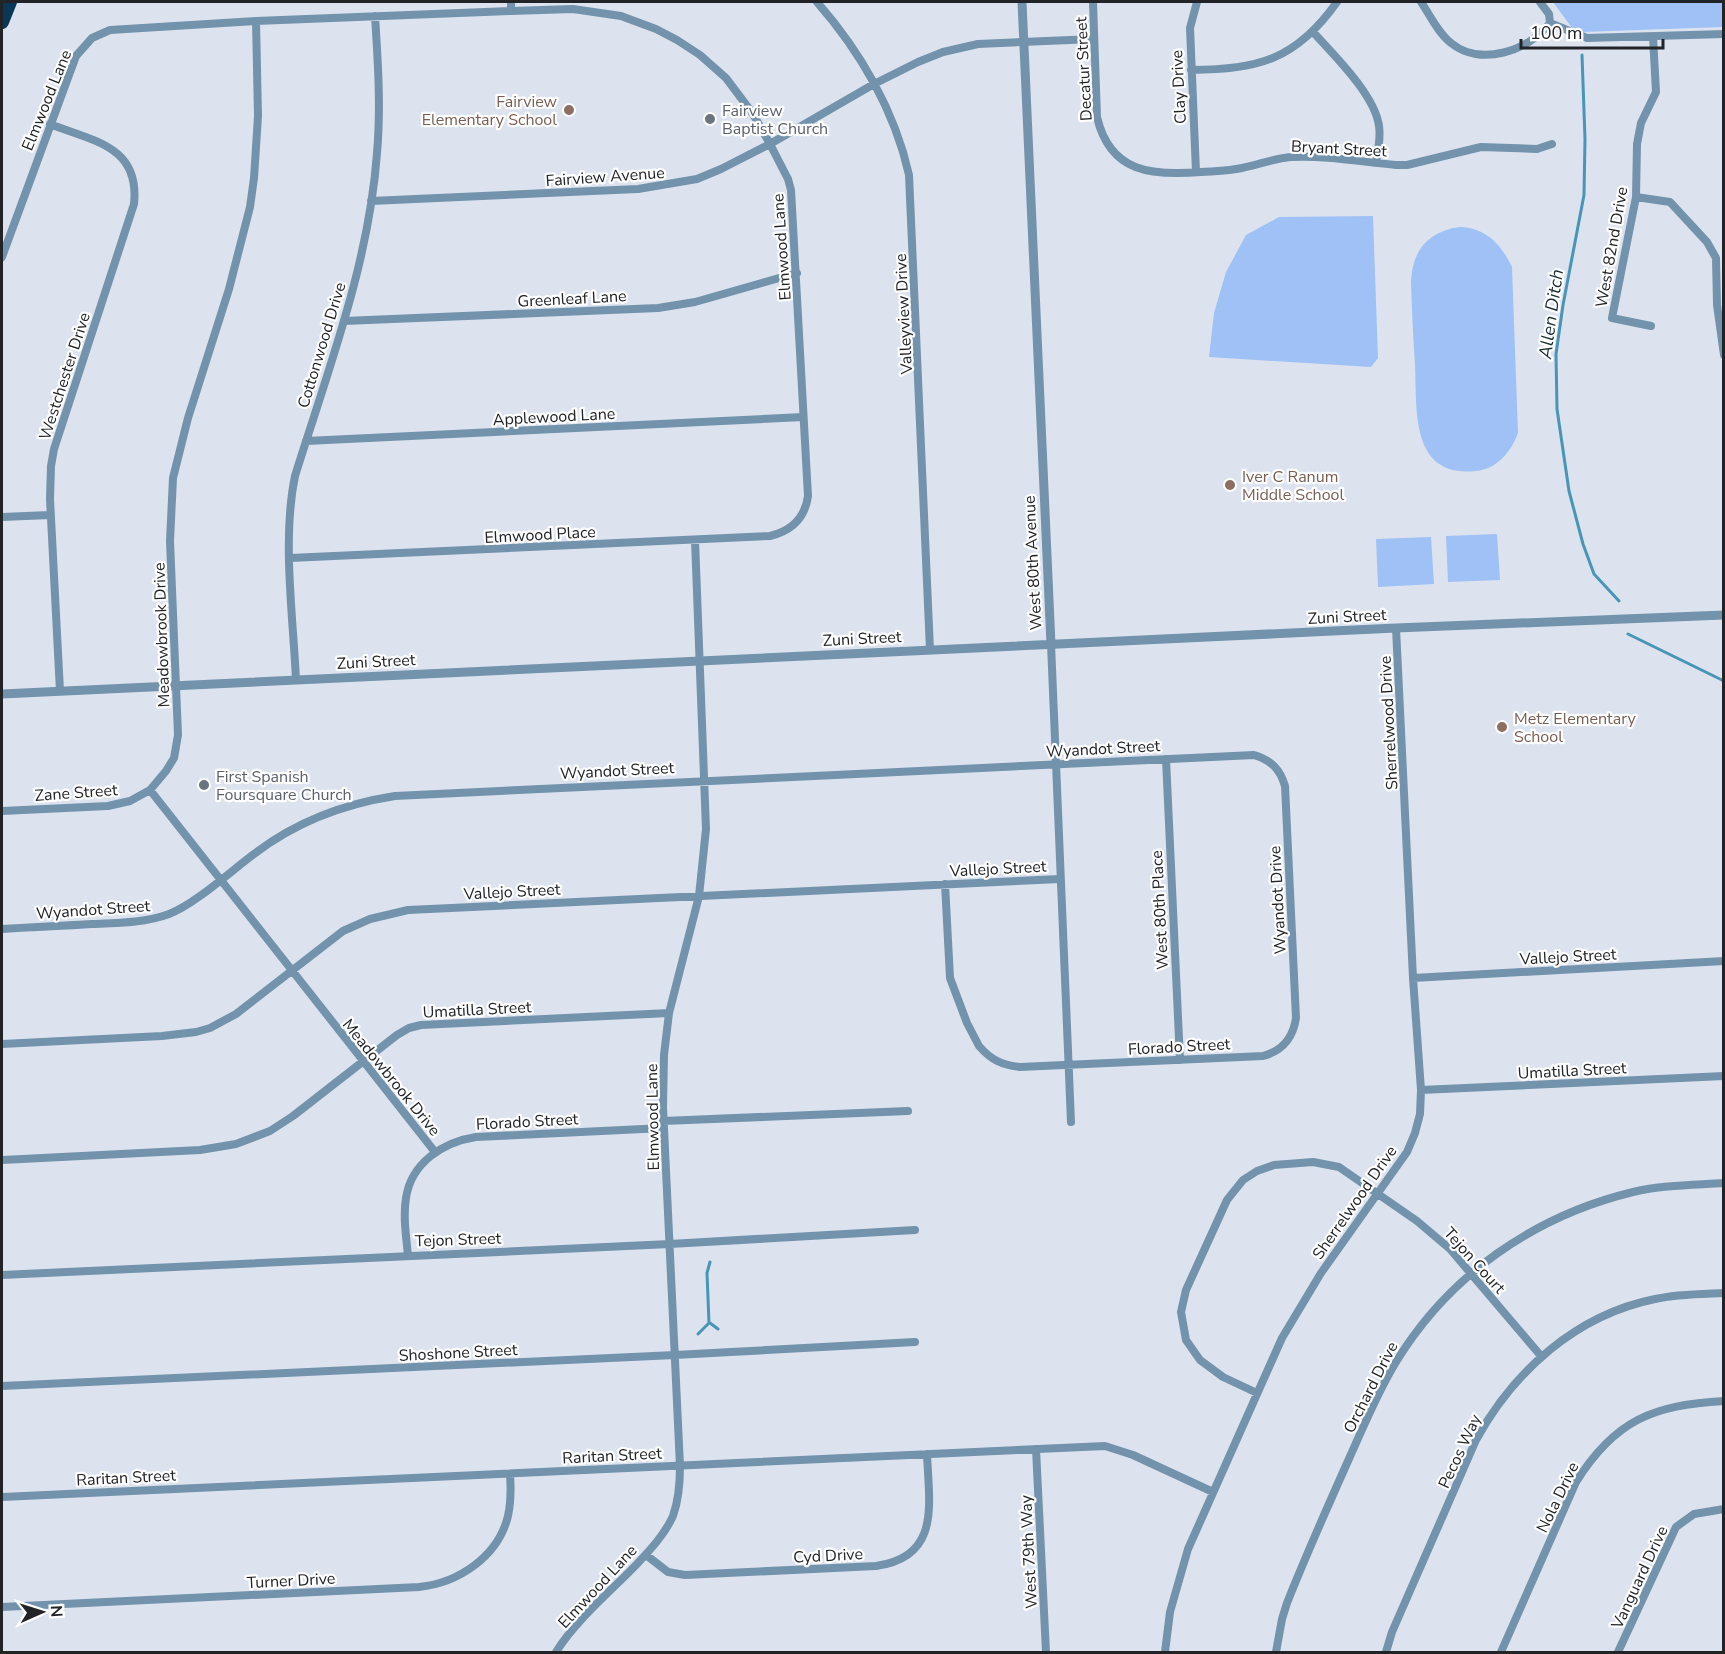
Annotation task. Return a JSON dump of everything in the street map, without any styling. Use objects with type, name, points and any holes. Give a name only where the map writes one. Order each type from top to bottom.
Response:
[{"type":"highway","points":[[2,14],[5,2]]},
{"type":"highway","points":[[2,22],[10,2]]},
{"type":"street","points":[[511,2],[511,10]]},
{"type":"street","name":"Valleyview Drive","points":[[817,2],[846,39],[896,128],[911,192],[930,650]]},
{"type":"street","name":"West 80th Avenue","points":[[1022,2],[1071,1122]]},
{"type":"street","name":"Decatur Street","points":[[1093,2],[1097,117],[1100,129],[1112,150],[1125,161]]},
{"type":"street","name":"Clay Drive","points":[[1196,172],[1190,21],[1197,2]]},
{"type":"street","points":[[1191,70],[1231,69],[1258,64],[1284,53],[1313,32],[1336,2]]},
{"type":"street","points":[[1421,2],[1448,41],[1471,52],[1496,53],[1517,48],[1535,38],[1550,23]]},
{"type":"street","points":[[1540,2],[1549,14],[1550,23]]},
{"type":"street","name":"Elmwood Lane","points":[[2,257],[76,56],[86,43],[101,33],[117,29],[256,21],[511,10],[584,9],[621,16],[656,29],[700,55],[726,78],[753,114],[788,179],[791,190],[797,273],[808,496],[803,513],[789,528]]},
{"type":"street","name":"Cottonwood Drive","points":[[296,680],[289,532],[291,498],[306,441],[344,321],[363,246],[371,201],[379,129],[375,16]]},
{"type":"street","name":"Meadowbrook Drive","points":[[256,21],[258,116],[255,168],[249,207],[229,289],[188,418],[173,478],[170,541],[178,735],[174,758],[150,790],[435,1152]]},
{"type":"street","points":[[1550,23],[1587,38],[1724,34]]},
{"type":"street","points":[[1313,32],[1351,74],[1377,117],[1379,132],[1376,163]]},
{"type":"street","name":"West 82nd Drive","points":[[1651,326],[1612,318],[1636,197],[1637,144],[1641,123],[1656,92],[1653,37]]},
{"type":"street","name":"Fairview Avenue","points":[[371,201],[655,188],[697,179],[770,144],[873,84],[943,52],[978,44],[1094,39]]},
{"type":"street","name":"Westchester Drive","points":[[50,124],[119,154],[132,172],[135,194],[134,204],[54,449],[50,481],[50,515],[60,691]]},
{"type":"street","name":"Bryant Street","points":[[1125,161],[1151,173],[1239,169],[1287,157],[1304,156],[1407,165],[1467,149],[1492,147],[1537,149],[1552,144]]},
{"type":"street","points":[[1636,197],[1670,202],[1707,243],[1716,258],[1717,305],[1724,355]]},
{"type":"street","name":"Greenleaf Lane","points":[[344,321],[658,308],[695,302],[797,273]]},
{"type":"street","name":"Applewood Lane","points":[[306,441],[803,417]]},
{"type":"street","points":[[2,517],[50,515]]},
{"type":"street","name":"Elmwood Place","points":[[290,558],[770,536],[789,528]]},
{"type":"street","name":"Elmwood Lane","points":[[556,1653],[575,1627],[646,1555],[660,1537],[672,1516],[679,1492],[680,1466],[663,1125],[664,1055],[669,1013],[699,896],[706,829],[706,780],[695,540]]},
{"type":"street","name":"Zuni Street","points":[[2,694],[1396,628],[1724,615]]},
{"type":"street","name":"Sherrelwood Drive","points":[[1165,1653],[1170,1612],[1181,1569],[1282,1338],[1337,1250],[1401,1162],[1412,1141],[1420,1114],[1421,1090],[1413,978],[1396,628]]},
{"type":"street","name":"Wyandot Street","points":[[2,929],[152,919],[175,911],[293,827],[323,814],[364,801],[431,793],[1056,763],[1246,755],[1267,760]]},
{"type":"street","name":"West 80th Place","points":[[1166,759],[1180,1059]]},
{"type":"street","name":"Wyandot Drive","points":[[1267,760],[1279,772],[1286,794],[1296,1018],[1292,1033],[1286,1042]]},
{"type":"street","name":"Zane Street","points":[[2,811],[116,805],[130,801],[150,790]]},
{"type":"street","name":"Vallejo Street","points":[[2,1044],[162,1036],[196,1032],[224,1022],[236,1014],[343,931],[370,919],[408,910],[1060,879]]},
{"type":"street","points":[[945,884],[950,978],[967,1023],[979,1046],[995,1061],[1009,1066],[1069,1065]]},
{"type":"street","name":"Vallejo Street","points":[[1413,978],[1724,961]]},
{"type":"street","name":"Umatilla Street","points":[[2,1160],[200,1150],[236,1144],[281,1125],[404,1030],[427,1024],[669,1013]]},
{"type":"street","name":"Florado Street","points":[[1069,1065],[1263,1056],[1278,1049],[1286,1042]]},
{"type":"street","name":"Umatilla Street","points":[[1421,1090],[1724,1076]]},
{"type":"street","name":"Florado Street","points":[[408,1255],[406,1202],[408,1187],[423,1163],[435,1152],[455,1141],[476,1137],[908,1111]]},
{"type":"street","name":"Tejon Court","points":[[1257,1393],[1223,1377],[1200,1360],[1186,1340],[1180,1312],[1182,1299],[1227,1200],[1242,1180],[1274,1165],[1312,1162],[1339,1167],[1436,1235],[1541,1356]]},
{"type":"street","name":"Orchard Drive","points":[[1276,1653],[1282,1619],[1299,1571],[1388,1375],[1421,1325],[1470,1273],[1510,1243],[1535,1229],[1598,1202],[1657,1188],[1724,1183]]},
{"type":"street","name":"Tejon Street","points":[[2,1275],[670,1244],[915,1230]]},
{"type":"street","name":"Pecos Way","points":[[1386,1653],[1392,1632],[1476,1440],[1489,1416],[1514,1383],[1541,1356],[1573,1333],[1618,1310],[1654,1299],[1724,1293]]},
{"type":"street","name":"Shoshone Street","points":[[2,1386],[915,1342]]},
{"type":"street","name":"Nola Drive","points":[[1502,1653],[1576,1482],[1590,1460],[1617,1433],[1645,1416],[1677,1405],[1724,1401]]},
{"type":"street","name":"Raritan Street","points":[[2,1497],[1105,1446],[1213,1492]]},
{"type":"street","name":"West 79th Way","points":[[1036,1449],[1046,1653]]},
{"type":"street","name":"Cyd Drive","points":[[646,1555],[668,1572],[685,1575],[876,1566],[894,1563],[910,1554],[926,1530],[929,1513],[927,1454]]},
{"type":"street","name":"Turner Drive","points":[[2,1607],[418,1587],[442,1583],[464,1573],[480,1561],[495,1543],[508,1516],[511,1500],[510,1474]]},
{"type":"street","name":"Vanguard Drive","points":[[1618,1653],[1676,1527],[1694,1514],[1724,1509]]},
{"type":"shaded area","points":[[1553,2],[1723,2],[1723,27],[1582,32],[1572,28]]},
{"type":"shaded area","points":[[1373,216],[1378,358],[1371,367],[1209,357],[1214,313],[1226,272],[1246,235],[1279,217]]},
{"type":"shaded area","points":[[1460,227],[1478,230],[1492,239],[1503,251],[1512,267],[1518,433],[1507,453],[1497,463],[1484,470],[1476,471],[1455,470],[1439,464],[1428,452],[1422,438],[1416,402],[1412,271],[1424,244],[1439,233]]},
{"type":"shaded area","points":[[1497,534],[1500,580],[1448,582],[1446,536]]},
{"type":"shaded area","points":[[1431,537],[1434,584],[1378,587],[1376,539]]},
{"type":"waterway","name":"Allen Ditch","points":[[1582,55],[1584,195],[1556,354],[1557,409],[1569,491],[1583,544],[1594,574],[1619,601]]},
{"type":"waterway","name":"Allen Ditch","points":[[1628,634],[1724,681]]},
{"type":"waterway","points":[[698,1334],[709,1323],[707,1273],[710,1262]]},
{"type":"waterway","points":[[710,1323],[718,1329]]},
{"type":"place","name":"Fairview Elementary School","points":[[569,110]]},
{"type":"place","name":"Fairview Baptist Church","points":[[710,119]]},
{"type":"place","name":"Iver C Ranum Middle School","points":[[1230,485]]},
{"type":"place","name":"Metz Elementary School","points":[[1502,727]]},
{"type":"place","name":"First Spanish Foursquare Church","points":[[204,785]]}]
